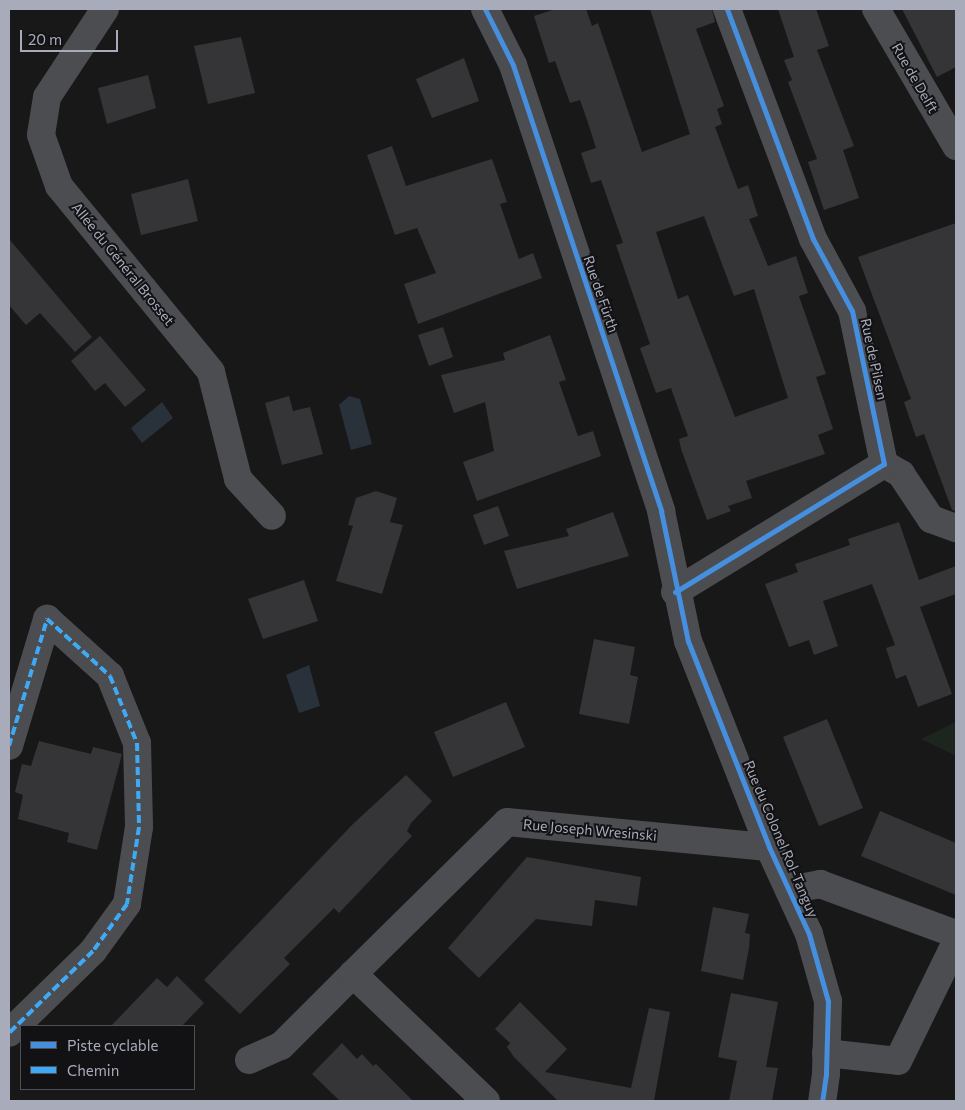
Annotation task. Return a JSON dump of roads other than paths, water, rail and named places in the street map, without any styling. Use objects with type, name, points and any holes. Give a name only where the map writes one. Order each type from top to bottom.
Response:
[{"type":"street","name":"Allée du Général Brosset","points":[[105,9],[47,97],[41,135],[59,186],[211,372],[238,479],[272,516]]},
{"type":"street","name":"Rue de Fürth","points":[[485,9],[516,74],[660,511],[675,592]]},
{"type":"street","name":"Rue de Pilsen","points":[[727,9],[812,239],[852,311],[884,464]]},
{"type":"street","name":"Rue de Delft","points":[[876,9],[956,146]]},
{"type":"street","points":[[675,592],[884,464],[901,474],[931,520],[956,528]]},
{"type":"street","name":"Rue du Colonel Rol-Tanguy","points":[[675,592],[688,641],[769,847],[809,934],[828,1002],[822,1101]]},
{"type":"street","points":[[9,746],[47,619],[110,676],[136,742],[139,827],[127,904],[93,951],[9,1032]]},
{"type":"street","name":"Rue Joseph Wresinski","points":[[249,1060],[281,1046],[507,822],[769,847]]},
{"type":"street","name":"Rue du Colonel Rol-Tanguy","points":[[789,890],[820,884],[956,934]]},
{"type":"street","points":[[826,1052],[898,1061],[956,942]]},
{"type":"street","points":[[353,974],[486,1101]]}]
